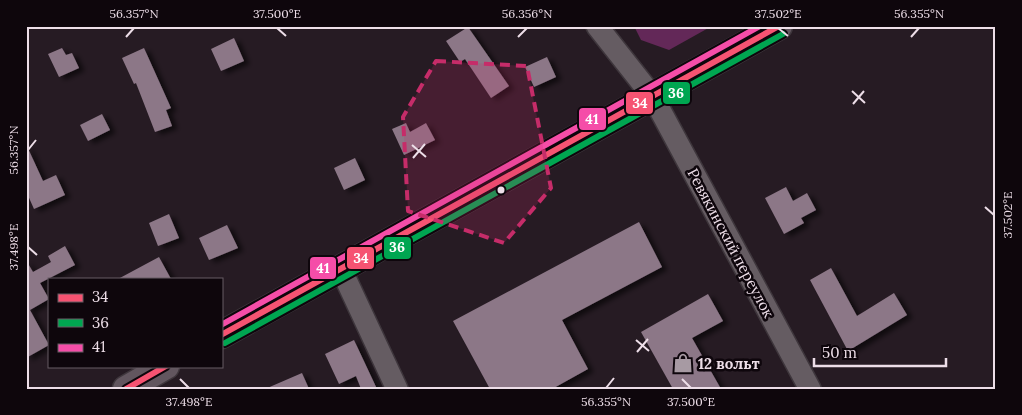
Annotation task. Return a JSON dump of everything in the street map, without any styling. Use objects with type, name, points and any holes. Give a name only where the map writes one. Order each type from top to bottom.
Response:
[{"type":"main road","points":[[222,335],[779,26]]},
{"type":"main road","points":[[129,388],[163,368]]},
{"type":"street","name":"Ревякинский переулок","points":[[597,26],[653,97],[810,389]]},
{"type":"street","points":[[341,269],[397,389]]},
{"type":"highlighted area","points":[[436,61],[527,66],[551,188],[504,243],[408,211],[403,117]]},
{"type":"shaded area","points":[[634,26],[712,26],[669,50],[641,40]]},
{"type":"building","points":[[468,27],[509,86],[491,98],[465,59],[460,62],[446,41]]},
{"type":"building","points":[[234,38],[244,61],[221,71],[211,49]]},
{"type":"building","points":[[62,48],[66,55],[72,53],[79,68],[59,77],[48,54]]},
{"type":"building","points":[[144,48],[171,108],[166,110],[172,126],[155,132],[136,83],[134,84],[122,58]]},
{"type":"building","points":[[547,57],[556,77],[534,87],[525,67]]},
{"type":"building","points":[[102,114],[110,130],[88,141],[80,125]]},
{"type":"building","points":[[406,123],[410,132],[426,123],[435,140],[404,155],[392,129]]},
{"type":"building","points":[[26,144],[43,181],[56,175],[65,195],[34,209],[26,191]]},
{"type":"building","points":[[355,158],[365,180],[344,190],[334,168]]},
{"type":"building","points":[[786,187],[793,201],[807,193],[816,210],[801,218],[804,223],[784,234],[765,198]]},
{"type":"building","points":[[169,214],[179,238],[158,246],[149,223]]},
{"type":"building","points":[[639,222],[662,267],[562,320],[588,369],[552,389],[490,389],[453,321]]},
{"type":"building","points":[[227,225],[238,248],[209,260],[199,238]]},
{"type":"building","points":[[65,246],[75,265],[40,283],[48,300],[30,310],[48,346],[26,358],[26,260],[33,272],[51,262],[48,256]]},
{"type":"building","points":[[159,257],[170,278],[120,278]]},
{"type":"building","points":[[831,268],[857,316],[894,293],[907,315],[848,351],[810,280]]},
{"type":"building","name":"12 вольт","points":[[708,294],[723,321],[692,338],[721,389],[673,389],[641,332]]},
{"type":"building","points":[[354,340],[377,389],[361,389],[356,376],[339,384],[325,354]]},
{"type":"building","points":[[302,373],[309,389],[265,389]]},
{"type":"transit line","name":"41","points":[[222,324],[760,26]]},
{"type":"transit line","name":"34","points":[[222,334],[779,26]]},
{"type":"transit line","name":"36","points":[[225,343],[783,34]]},
{"type":"transit line","name":"34","points":[[126,389],[163,368]]},
{"type":"place","name":"12 вольт","points":[[683,363]]}]
